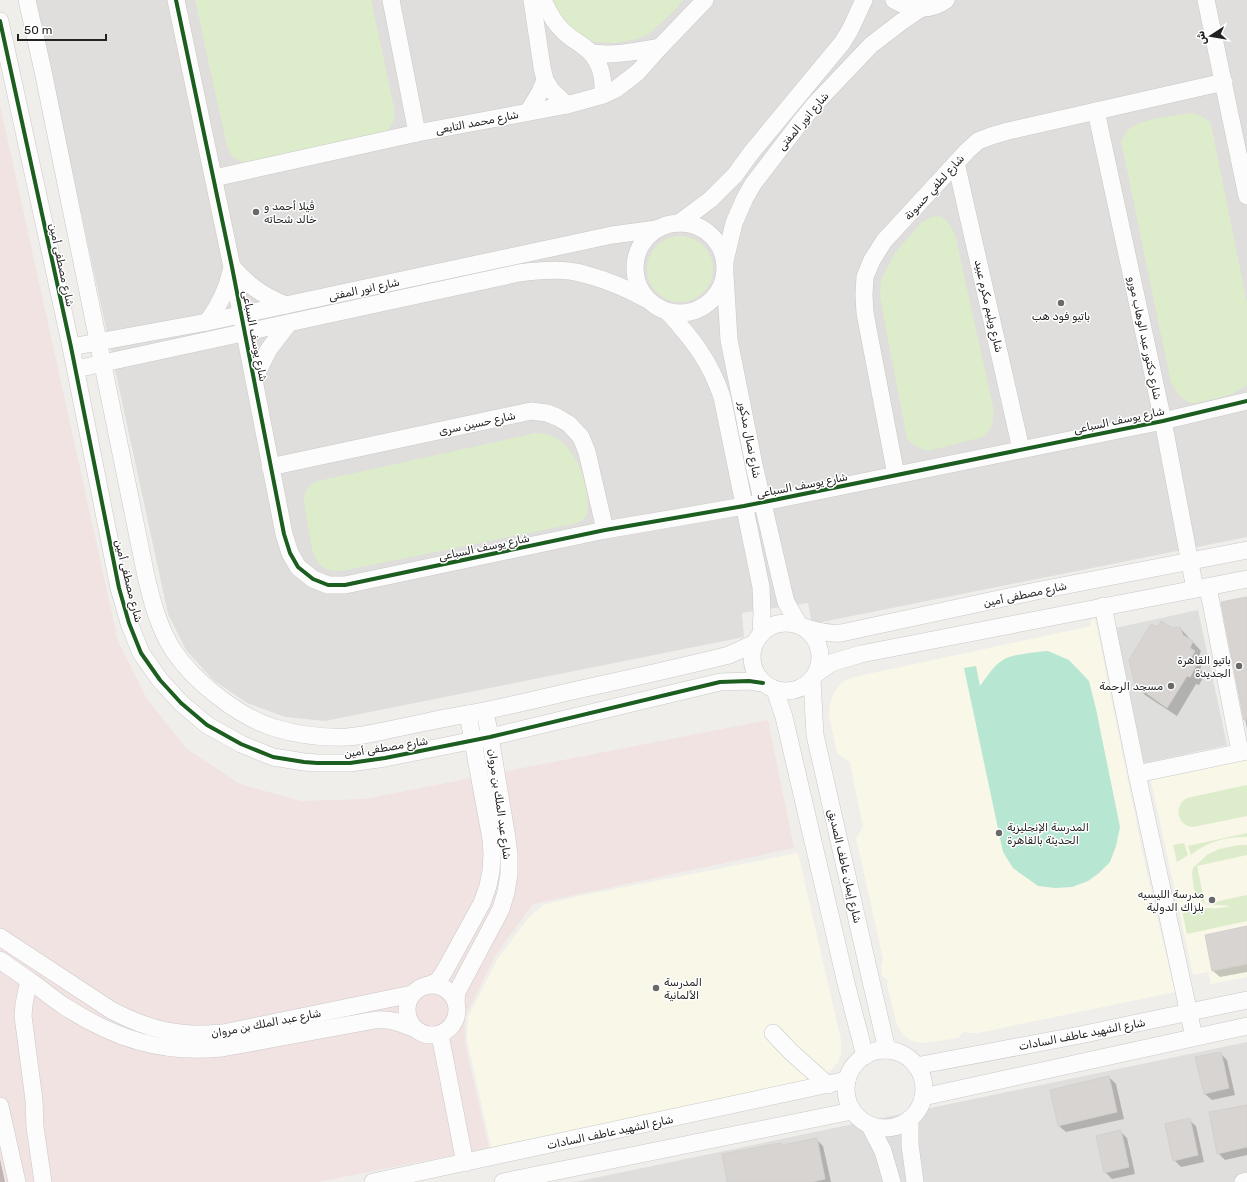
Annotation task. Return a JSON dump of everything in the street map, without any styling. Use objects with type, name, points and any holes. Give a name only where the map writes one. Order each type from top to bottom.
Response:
[{"type":"street","name":"شارع مصطفى أمين","points":[[27,0],[43,71],[154,611],[173,651],[185,666],[205,686],[224,701],[254,720],[300,734],[322,737],[348,737],[484,711],[718,658],[735,653],[758,638]]},
{"type":"street","name":"شارع يوسف السباعى","points":[[176,0],[214,178],[284,534],[290,554],[298,567],[313,579],[328,585],[345,585],[605,530],[744,506],[762,501],[1163,421],[1247,401]]},
{"type":"street","points":[[391,0],[417,133]]},
{"type":"street","points":[[532,0],[542,67],[546,80],[552,91],[567,105]]},
{"type":"street","points":[[543,0],[552,18],[563,31],[592,53],[599,62],[603,79],[603,95]]},
{"type":"street","name":"شارع محمد التابعى","points":[[214,178],[417,133],[567,105],[603,95],[616,89],[638,72],[705,0]]},
{"type":"street","name":"شارع انور المفتى","points":[[679,222],[710,199],[735,175],[751,153],[842,44],[864,0]]},
{"type":"street","points":[[894,0],[904,6],[920,9],[931,7],[946,0]]},
{"type":"street","points":[[1206,0],[1247,196]]},
{"type":"street","name":"شارع انور المفتى","points":[[725,268],[734,223],[753,184],[815,104],[871,45],[920,9]]},
{"type":"street","name":"شارع مصطفى أمين","points":[[0,21],[76,369],[119,588],[128,623],[141,653],[156,675],[181,703],[208,725],[241,744],[273,757],[317,763],[350,763],[385,758],[490,737],[720,682],[749,681],[769,686]]},
{"type":"street","points":[[592,53],[623,54],[660,47]]},
{"type":"street","points":[[528,112],[546,80]]},
{"type":"street","name":"شارع لطفي حسونة","points":[[896,475],[865,313],[864,295],[865,277],[872,260],[884,241],[967,150],[978,141],[991,136],[1224,82]]},
{"type":"street","name":"شارع دكتور عبد الوهاب مورو","points":[[1096,111],[1163,421],[1190,560],[1201,588],[1243,752]]},
{"type":"street","name":"شارع ويليم مكرم عبيد","points":[[956,163],[1021,449]]},
{"type":"street","points":[[679,222],[695,225],[709,233],[719,246],[725,268],[721,287],[714,298],[704,306],[693,311],[680,313],[668,312],[657,307],[648,300],[640,289],[636,276],[635,262],[639,249],[646,238],[657,229],[668,224],[679,222]]},
{"type":"street","name":"شارع انور المفتى","points":[[71,347],[241,315],[612,235],[657,229]]},
{"type":"street","points":[[232,267],[256,290],[271,299],[286,305]]},
{"type":"street","points":[[207,322],[224,296],[232,267]]},
{"type":"street","name":"شارع نصال مدكور","points":[[725,268],[729,340],[762,501],[786,602],[801,626]]},
{"type":"street","name":"شارع انور المفتى","points":[[76,369],[413,295],[519,273],[541,270],[583,273],[624,288],[648,300]]},
{"type":"street","name":"شارع نصال مدكور","points":[[668,312],[696,344],[707,362],[722,398],[761,587],[762,613],[758,638]]},
{"type":"street","points":[[254,379],[269,349],[289,323]]},
{"type":"street","name":"شارع حسين سرى","points":[[270,467],[531,412],[547,413],[569,424],[581,437],[587,452],[605,530]]},
{"type":"street","name":"شارع مصطفى أمين","points":[[801,626],[824,633],[841,633],[1036,591],[1247,550]]},
{"type":"street","points":[[769,686],[788,692],[801,688],[831,664],[861,654],[1247,579]]},
{"type":"street","points":[[1085,582],[1096,608],[1137,774],[1190,1012],[1194,1038]]},
{"type":"street","points":[[814,677],[820,661],[819,648],[813,636],[801,626],[789,623],[779,623],[769,627],[758,638],[752,657],[755,671],[769,686],[784,717],[864,1056]]},
{"type":"street","name":"شارع إيمان عاطف الصديق","points":[[814,677],[815,735],[887,1050]]},
{"type":"street","name":"شارع عبد الملك بن مروان","points":[[0,960],[64,1006],[99,1026],[116,1034],[150,1045],[186,1050],[204,1050],[387,1019],[396,1021],[426,1035],[440,1035],[453,1024],[457,1013],[457,992],[501,909],[509,874],[507,838],[490,737],[484,711]]},
{"type":"street","name":"شارع عبد الملك بن مروان","points":[[0,937],[111,1010],[126,1018],[162,1031],[192,1035],[222,1033],[412,994],[417,989],[438,981],[444,972],[482,903],[491,871],[491,839],[468,714]]},
{"type":"street","points":[[1137,774],[1243,752]]},
{"type":"street","points":[[29,980],[24,1004],[24,1016],[34,1100],[35,1127],[43,1182]]},
{"type":"street","points":[[846,983],[871,981]]},
{"type":"street","points":[[429,985],[442,987],[448,991],[456,1002]]},
{"type":"street","points":[[64,1006],[76,987]]},
{"type":"street","points":[[412,994],[406,1011],[407,1017],[413,1028]]},
{"type":"street","name":"شارع الشهيد عاطف السادات","points":[[916,1066],[1080,1035],[1247,1000]]},
{"type":"street","points":[[923,1097],[1247,1026]]},
{"type":"street","points":[[773,1033],[791,1052],[828,1085]]},
{"type":"street","points":[[440,1035],[465,1163]]},
{"type":"street","points":[[887,1050],[908,1058],[916,1066],[923,1081],[923,1097],[919,1109],[910,1119],[901,1125],[891,1128],[881,1128],[870,1126],[860,1120],[852,1111],[846,1091],[847,1080],[854,1067],[864,1056],[876,1051],[887,1050]]},
{"type":"street","name":"شارع الشهيد عاطف السادات","points":[[384,1181],[412,1178],[465,1163],[847,1080]]},
{"type":"street","points":[[0,1106],[17,1182]]},
{"type":"street","points":[[503,1182],[852,1111]]},
{"type":"street","points":[[910,1119],[910,1145],[915,1182]]},
{"type":"street","points":[[870,1126],[883,1151],[892,1182]]},
{"type":"street","points":[[1243,1182],[1247,1181]]},
{"type":"shaded area","points":[[35,0],[1247,0],[1247,537],[812,624],[808,603],[742,613],[744,637],[325,721],[285,717],[247,703],[213,680],[186,650],[168,614]]},
{"type":"shaded area","points":[[0,105],[118,641],[147,699],[187,749],[240,784],[301,801],[364,799],[768,720],[794,848],[533,904],[495,956],[465,1017],[465,1040],[468,1057],[489,1148],[318,1182],[0,1182]]},
{"type":"shaded area","name":"مسجد الرحمة","points":[[1198,610],[1227,745],[1144,763],[1115,628]]},
{"type":"shaded area","name":"المدرسة الإنجليزية الحديثة بالقاهرة","points":[[1095,619],[1147,874],[1175,992],[978,1033],[969,1033],[964,1031],[958,1038],[924,1043],[912,1041],[904,1036],[897,1025],[887,985],[888,980],[882,976],[881,967],[883,959],[856,838],[863,827],[850,763],[837,753],[829,715],[830,703],[835,691],[842,682],[854,677],[1091,626],[1091,620]]},
{"type":"shaded area","name":"مدرسة الليسيه بلزاك الدولية","points":[[1247,755],[1247,977],[1211,984],[1208,972],[1193,975],[1150,776]]},
{"type":"shaded area","name":"المدرسة الألمانية","points":[[798,853],[841,1040],[841,1053],[838,1062],[827,1075],[819,1080],[491,1147],[467,1040],[468,1017],[498,958],[529,917],[543,905],[579,896]]},
{"type":"shaded area","points":[[1247,1042],[1247,1182],[575,1182]]},
{"type":"green space","points":[[195,0],[371,0],[395,112],[394,118],[387,132],[249,162],[241,161],[235,158],[227,146]]},
{"type":"green space","points":[[553,0],[683,0],[673,12],[650,33],[638,39],[615,43],[595,42],[574,35],[557,20]]},
{"type":"green space","points":[[1192,113],[1201,116],[1210,122],[1247,303],[1247,385],[1228,395],[1194,403],[1183,399],[1171,383],[1121,141],[1126,132],[1139,124],[1157,118]]},
{"type":"green space","points":[[941,216],[947,221],[955,234],[993,407],[993,416],[991,427],[983,437],[928,451],[915,446],[907,439],[880,297],[881,280],[895,253],[921,223],[931,217]]},
{"type":"green space","points":[[680,236],[693,239],[703,246],[710,256],[713,269],[710,282],[703,292],[693,299],[680,302],[667,299],[657,292],[650,282],[647,269],[650,256],[657,246],[667,239]]},
{"type":"green space","points":[[536,433],[557,438],[570,451],[578,464],[585,483],[588,499],[587,513],[585,518],[581,521],[568,525],[341,571],[332,571],[326,568],[321,565],[314,555],[310,541],[304,499],[306,490],[312,484],[318,481]]},
{"type":"green space","points":[[1048,651],[1069,660],[1089,681],[1120,827],[1116,846],[1110,862],[1088,881],[1072,887],[1055,888],[1038,886],[1013,868],[1003,852],[964,668],[976,666],[980,686],[999,662],[1018,655]]},
{"type":"green space","points":[[1247,785],[1247,816],[1193,827],[1183,823],[1180,819],[1180,806],[1187,798]]},
{"type":"green space","points":[[1247,833],[1247,837],[1224,839],[1210,843],[1191,855],[1188,846]]},
{"type":"green space","points":[[1184,843],[1188,855],[1177,862],[1173,845]]},
{"type":"green space","points":[[1247,845],[1247,855],[1197,866],[1205,904],[1200,900],[1194,889],[1192,874],[1193,868],[1207,855],[1219,849]]},
{"type":"green space","points":[[1247,895],[1247,921],[1187,934],[1181,906],[1213,908],[1231,906],[1205,904]]},
{"type":"building","name":"باتيو القاهرة الجديدة","points":[[1247,597],[1247,719],[1244,720],[1221,602]]},
{"type":"building","points":[[1161,621],[1173,628],[1180,627],[1183,635],[1193,641],[1190,648],[1195,651],[1190,660],[1197,664],[1190,677],[1187,676],[1167,708],[1135,685],[1129,660],[1151,624],[1158,627]]},
{"type":"building","points":[[1247,926],[1247,964],[1212,971],[1205,935]]},
{"type":"building","points":[[1221,1052],[1229,1088],[1204,1094],[1195,1057]]},
{"type":"building","points":[[1109,1076],[1117,1112],[1058,1126],[1050,1090]]},
{"type":"building","points":[[1247,1105],[1247,1147],[1217,1154],[1209,1112]]},
{"type":"building","points":[[1190,1118],[1198,1155],[1173,1161],[1165,1124]]},
{"type":"building","points":[[1121,1130],[1129,1167],[1104,1173],[1096,1136]]},
{"type":"building","points":[[817,1138],[825,1179],[812,1182],[727,1182],[722,1154]]},
{"type":"cycle path","points":[[176,0],[232,267],[284,534],[290,553],[298,567],[313,579],[328,585],[345,585],[605,530],[744,506],[1163,421],[1247,401]]},
{"type":"cycle path","points":[[0,21],[71,347],[119,588],[129,623],[141,653],[160,680],[181,703],[207,725],[241,744],[273,757],[304,762],[350,763],[385,758],[490,737],[720,682],[749,681],[763,683]]},
{"type":"place","name":"ڤيلا أحمد و خالد شحاته","points":[[256,212]]},
{"type":"place","name":"باتيو فود هب","points":[[1061,303]]},
{"type":"place","name":"باتيو القاهرة الجديدة","points":[[1239,666]]},
{"type":"place","name":"مسجد الرحمة","points":[[1171,686]]},
{"type":"place","name":"المدرسة الإنجليزية الحديثة بالقاهرة","points":[[999,833]]},
{"type":"place","name":"مدرسة الليسيه بلزاك الدولية","points":[[1212,900]]},
{"type":"place","name":"المدرسة الألمانية","points":[[656,988]]}]
